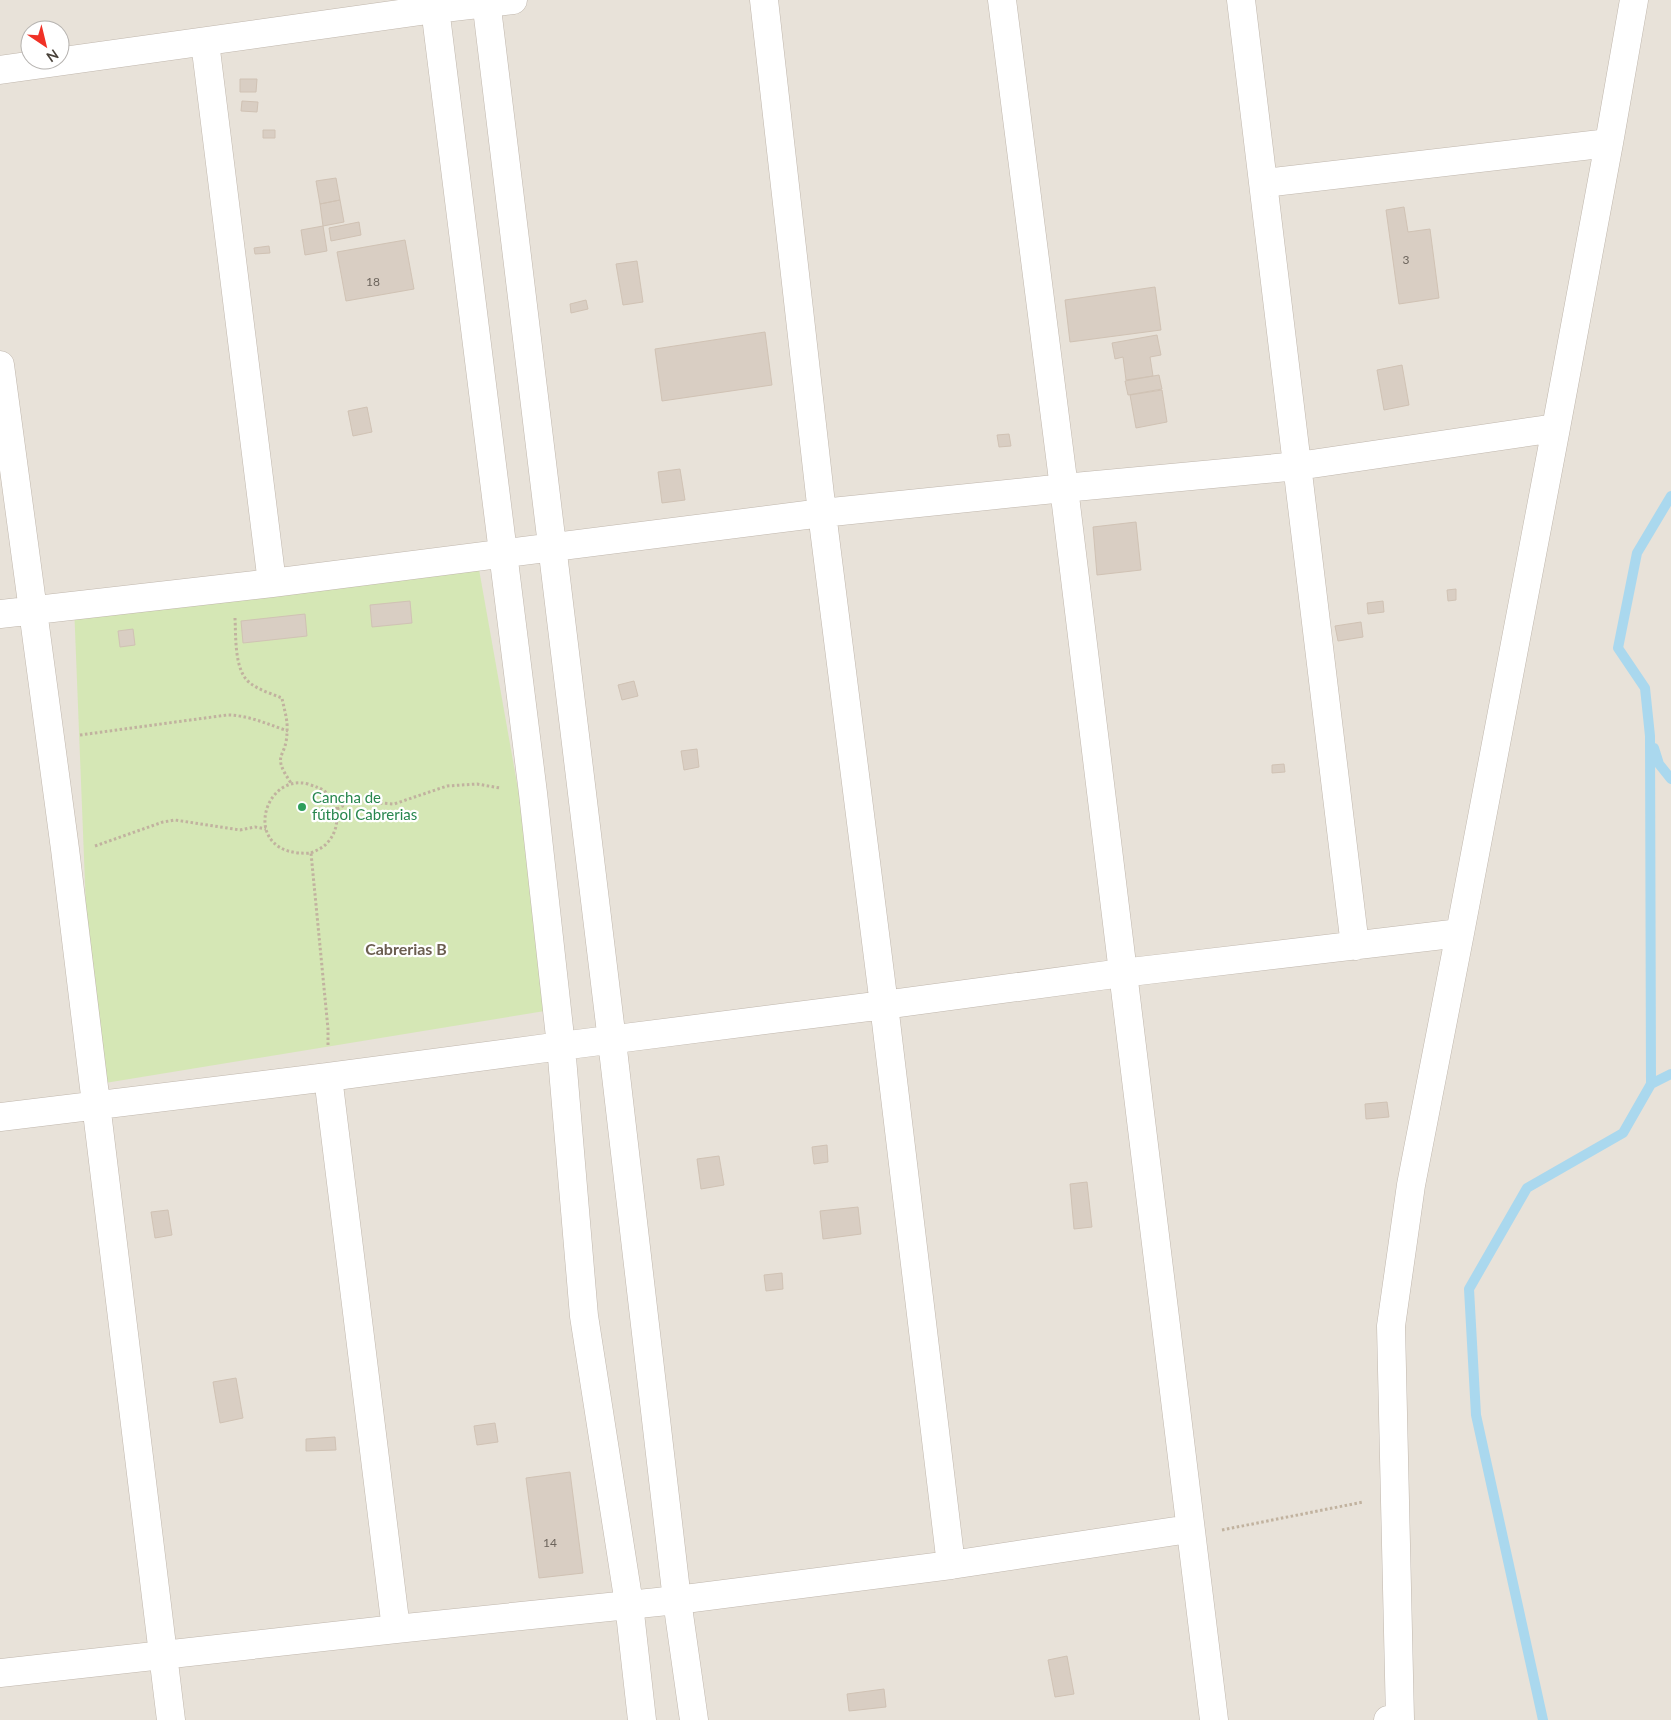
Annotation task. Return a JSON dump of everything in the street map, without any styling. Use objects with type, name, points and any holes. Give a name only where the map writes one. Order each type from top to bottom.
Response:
[{"type":"street","points":[[764,0],[822,513],[884,1006],[951,1565]]},
{"type":"street","points":[[1002,0],[1064,488],[1189,1528],[1214,1720]]},
{"type":"street","points":[[1241,0],[1355,946]]},
{"type":"street","points":[[1394,1719],[1395,1495],[1391,1326],[1411,1186],[1556,428],[1634,0]]},
{"type":"street","points":[[0,70],[205,42],[435,5],[496,1],[553,548],[677,1600],[694,1720]]},
{"type":"street","points":[[435,5],[533,793],[561,1046],[584,1316],[629,1604],[642,1720]]},
{"type":"street","points":[[205,42],[272,583]]},
{"type":"street","points":[[1264,183],[1609,143]]},
{"type":"street","points":[[0,365],[65,849],[171,1720]]},
{"type":"street","points":[[0,614],[272,583],[822,513],[1298,466],[1556,428]]},
{"type":"street","points":[[0,1117],[884,1006],[1122,972],[1460,933]]},
{"type":"street","points":[[328,1077],[396,1629]]},
{"type":"street","points":[[0,1673],[677,1600],[951,1565],[1189,1528]]},
{"type":"path","points":[[235,617],[237,654],[244,678],[251,684],[282,698],[288,731],[280,759],[281,768],[291,783]]},
{"type":"path","points":[[49,739],[226,715],[238,715],[256,719],[288,731]]},
{"type":"path","points":[[291,783],[304,783],[322,789],[332,798],[337,809],[333,835],[328,842],[311,853],[292,853],[283,849],[276,845],[266,829],[264,817],[268,805],[278,792],[291,783]]},
{"type":"path","points":[[337,809],[352,801],[394,804],[447,786],[477,784],[533,793]]},
{"type":"path","points":[[65,849],[91,847],[114,841],[163,822],[174,820],[240,830],[255,827],[266,829]]},
{"type":"path","points":[[311,853],[328,1029],[328,1077]]},
{"type":"path","points":[[1189,1528],[1221,1530],[1395,1495]]},
{"type":"shaded area","points":[[0,0],[1671,0],[1671,1720],[0,1720]]},
{"type":"green space","name":"Cancha de fútbol Cabrerias","points":[[477,558],[557,1009],[93,1085],[74,605]]},
{"type":"building","points":[[240,79],[257,79],[256,92],[240,92]]},
{"type":"building","points":[[242,101],[258,102],[257,112],[241,111]]},
{"type":"building","points":[[263,130],[275,130],[275,138],[263,138]]},
{"type":"building","points":[[336,178],[340,200],[320,204],[316,181]]},
{"type":"building","points":[[340,200],[344,222],[323,226],[320,204]]},
{"type":"building","points":[[1404,207],[1408,232],[1430,229],[1439,298],[1399,304],[1386,210]]},
{"type":"building","points":[[359,222],[361,235],[331,241],[329,228]]},
{"type":"building","points":[[323,226],[327,251],[305,255],[301,230]]},
{"type":"building","points":[[405,240],[414,289],[346,301],[337,252]]},
{"type":"building","points":[[269,246],[270,253],[255,254],[254,248]]},
{"type":"building","points":[[637,261],[643,302],[623,305],[616,264]]},
{"type":"building","points":[[1155,287],[1161,330],[1070,342],[1065,300]]},
{"type":"building","points":[[586,300],[588,309],[571,313],[570,304]]},
{"type":"building","points":[[765,332],[772,385],[662,401],[655,349]]},
{"type":"building","points":[[1157,335],[1161,355],[1150,357],[1153,376],[1126,380],[1123,357],[1115,359],[1112,343]]},
{"type":"building","points":[[1402,365],[1409,405],[1384,410],[1377,370]]},
{"type":"building","points":[[1159,375],[1162,389],[1128,395],[1125,381]]},
{"type":"building","points":[[1162,390],[1167,422],[1136,428],[1130,395]]},
{"type":"building","points":[[367,407],[372,432],[353,436],[348,411]]},
{"type":"building","points":[[1009,434],[1011,446],[999,447],[997,435]]},
{"type":"building","points":[[680,469],[685,500],[662,503],[658,472]]},
{"type":"building","points":[[1136,522],[1141,570],[1097,575],[1093,527]]},
{"type":"building","points":[[1456,589],[1456,600],[1448,601],[1447,590]]},
{"type":"building","points":[[410,601],[412,623],[372,627],[370,605]]},
{"type":"building","points":[[1383,601],[1384,612],[1368,614],[1367,603]]},
{"type":"building","points":[[305,614],[307,636],[243,643],[241,621]]},
{"type":"building","points":[[1361,622],[1363,637],[1338,641],[1335,626]]},
{"type":"building","points":[[133,629],[135,645],[120,647],[118,631]]},
{"type":"building","points":[[634,681],[638,696],[622,700],[618,685]]},
{"type":"building","points":[[697,749],[699,767],[684,770],[681,751]]},
{"type":"building","points":[[1284,764],[1285,772],[1272,773],[1272,765]]},
{"type":"building","points":[[1387,1102],[1389,1117],[1366,1119],[1365,1104]]},
{"type":"building","points":[[827,1145],[828,1162],[814,1164],[812,1147]]},
{"type":"building","points":[[719,1156],[724,1185],[701,1189],[697,1159]]},
{"type":"building","points":[[1087,1182],[1092,1227],[1074,1229],[1070,1184]]},
{"type":"building","points":[[858,1207],[861,1234],[823,1239],[820,1211]]},
{"type":"building","points":[[168,1210],[172,1235],[155,1238],[151,1212]]},
{"type":"building","points":[[782,1273],[783,1289],[766,1291],[764,1275]]},
{"type":"building","points":[[236,1378],[243,1418],[220,1423],[213,1382]]},
{"type":"building","points":[[495,1423],[498,1442],[477,1445],[474,1426]]},
{"type":"building","points":[[335,1437],[336,1450],[306,1451],[306,1439]]},
{"type":"building","points":[[570,1472],[583,1573],[539,1578],[526,1478]]},
{"type":"building","points":[[1067,1656],[1074,1694],[1055,1697],[1048,1660]]},
{"type":"building","points":[[884,1689],[886,1707],[849,1711],[847,1694]]},
{"type":"waterway","points":[[1543,1720],[1476,1415],[1469,1289],[1527,1188],[1623,1133],[1651,1084],[1650,736],[1645,688],[1618,648],[1637,553],[1671,496]]},
{"type":"waterway","points":[[1654,748],[1659,764],[1671,779]]},
{"type":"waterway","points":[[1651,1084],[1671,1074]]},
{"type":"place","name":"Cancha de fútbol Cabrerias","points":[[302,807]]},
{"type":"district","name":"Cabrerias B","points":[[406,949]]}]
